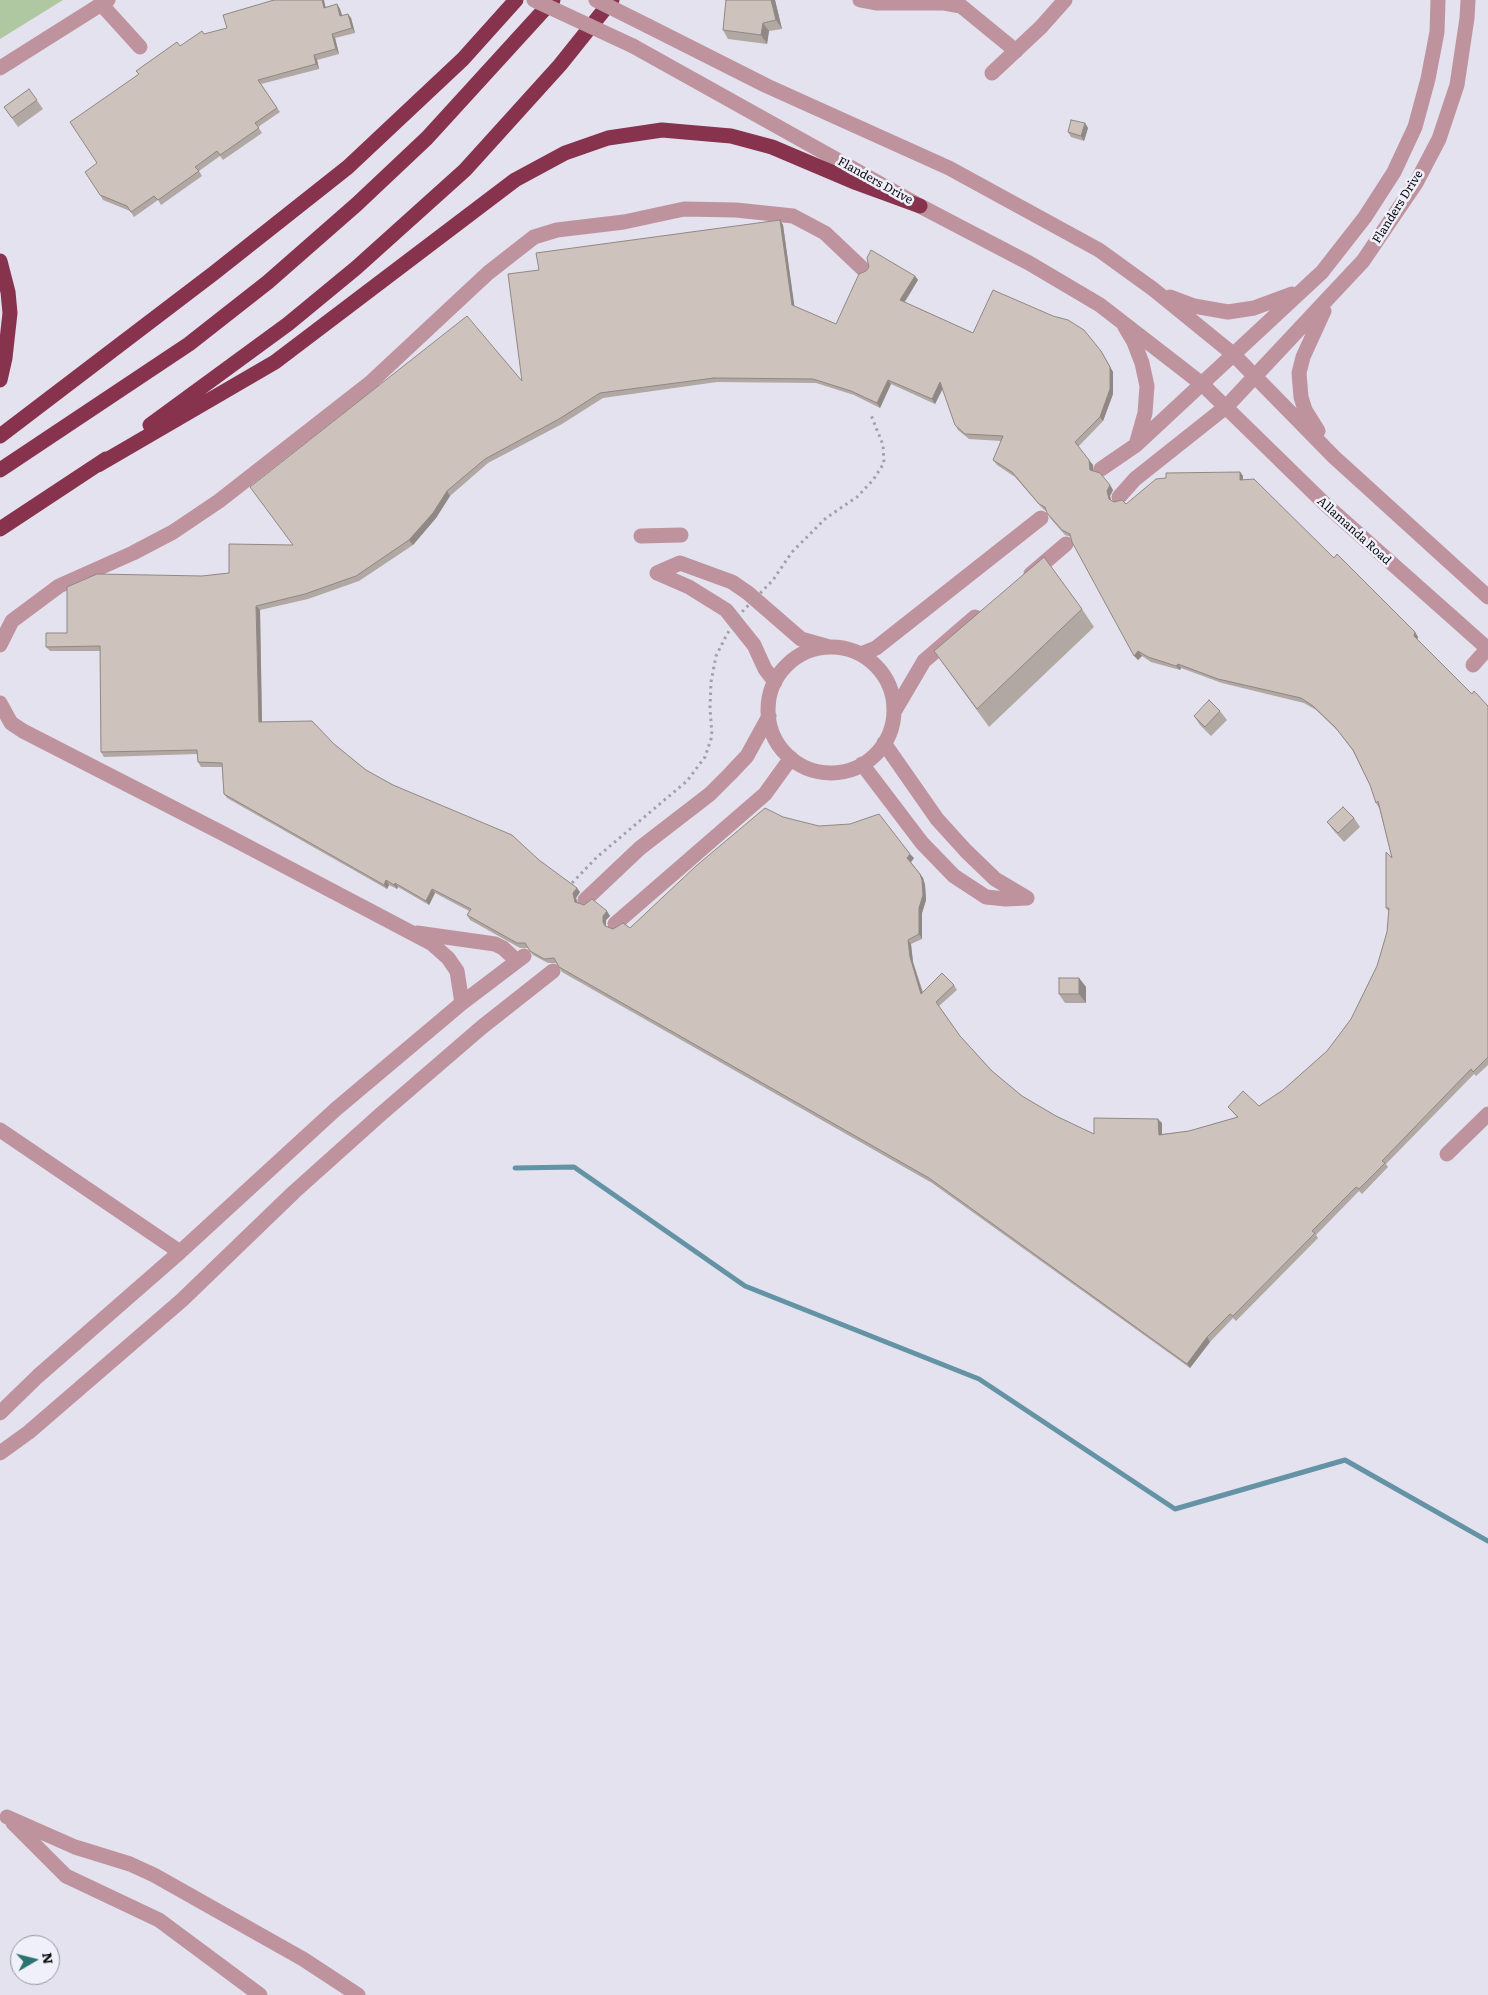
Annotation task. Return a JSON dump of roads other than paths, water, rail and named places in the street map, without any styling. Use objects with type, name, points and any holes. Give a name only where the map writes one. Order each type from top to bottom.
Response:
[{"type":"highway","points":[[0,436],[214,273],[348,167],[463,59],[516,0]]},
{"type":"highway","points":[[0,470],[189,344],[268,282],[357,204],[427,138],[553,0]]},
{"type":"highway","points":[[98,465],[205,383],[288,324],[356,268],[465,170],[560,65],[612,0]]},
{"type":"highway","points":[[0,530],[98,465],[275,362],[515,180],[565,154],[608,138],[662,130],[731,136],[772,147],[857,183],[920,206]]},
{"type":"highway","points":[[0,261],[10,313],[6,358],[0,380]]},
{"type":"street","name":"Flanders Drive","points":[[534,0],[632,46],[920,206],[1037,268],[1100,305],[1148,340],[1227,406],[1363,261],[1416,183],[1439,139],[1457,85],[1468,18],[1468,0]]},
{"type":"street","points":[[596,0],[767,86],[949,168],[1099,250],[1153,289],[1233,354],[1334,457],[1488,597]]},
{"type":"street","points":[[860,0],[876,3],[944,3],[961,6],[1016,51]]},
{"type":"street","points":[[992,73],[1065,0]]},
{"type":"street","name":"Flanders Drive","points":[[1202,384],[1306,287],[1341,251],[1394,172],[1415,127],[1428,79],[1437,32],[1438,0]]},
{"type":"street","points":[[0,68],[105,2],[140,47]]},
{"type":"street","points":[[0,645],[12,621],[59,586],[133,553],[174,532],[219,501],[370,383],[488,273],[534,237],[557,230],[624,222],[684,209],[745,211],[793,216],[825,233],[863,269]]},
{"type":"street","points":[[1153,289],[1194,306],[1228,312],[1282,300],[1306,287]]},
{"type":"street","points":[[1334,457],[1305,410],[1299,386],[1303,356],[1335,292]]},
{"type":"street","points":[[1121,322],[1134,342],[1142,363],[1146,386],[1144,412],[1136,445]]},
{"type":"street","points":[[1101,469],[1136,445],[1202,384]]},
{"type":"street","points":[[1119,496],[1135,479],[1227,406]]},
{"type":"street","name":"Allamanda Road","points":[[1227,406],[1325,504],[1488,649]]},
{"type":"street","points":[[861,654],[876,648],[1041,518]]},
{"type":"street","points":[[641,536],[681,535]]},
{"type":"street","points":[[1021,582],[1066,544]]},
{"type":"street","points":[[775,682],[765,669],[754,645],[726,610],[689,587],[656,573],[680,563],[732,582],[748,593],[800,639],[829,647]]},
{"type":"street","points":[[893,715],[924,661],[990,606]]},
{"type":"street","points":[[829,647],[840,647],[861,654],[878,668],[885,677],[893,699],[890,734],[877,754],[862,764],[846,771],[823,772],[811,769],[791,758],[776,739],[769,716],[771,693],[775,682],[789,663],[818,648],[829,647]]},
{"type":"street","points":[[1473,666],[1488,649]]},
{"type":"street","points":[[0,703],[11,723],[23,732],[222,832],[431,943],[448,958],[457,971],[462,1002]]},
{"type":"street","points":[[585,900],[640,848],[710,794],[730,774],[747,756],[769,716]]},
{"type":"street","points":[[862,764],[922,843],[954,876],[986,897],[1006,900],[1027,898],[996,879],[937,819],[884,743]]},
{"type":"street","points":[[615,924],[765,794],[791,758]]},
{"type":"street","points":[[0,1413],[38,1376],[180,1252],[336,1109],[462,1002],[520,958],[495,944],[456,937],[408,932]]},
{"type":"street","points":[[0,1453],[29,1432],[182,1300],[294,1192],[380,1114],[482,1027],[553,971]]},
{"type":"street","points":[[1447,1154],[1488,1114]]},
{"type":"street","points":[[0,1130],[180,1252]]},
{"type":"street","points":[[4,1815],[66,1876],[159,1920],[260,1995]]},
{"type":"street","points":[[4,1815],[76,1847],[130,1864],[154,1875],[303,1959],[358,1995]]},
{"type":"waterway","points":[[515,1168],[574,1167],[745,1286],[979,1379],[1175,1509],[1345,1460],[1488,1541]]}]
